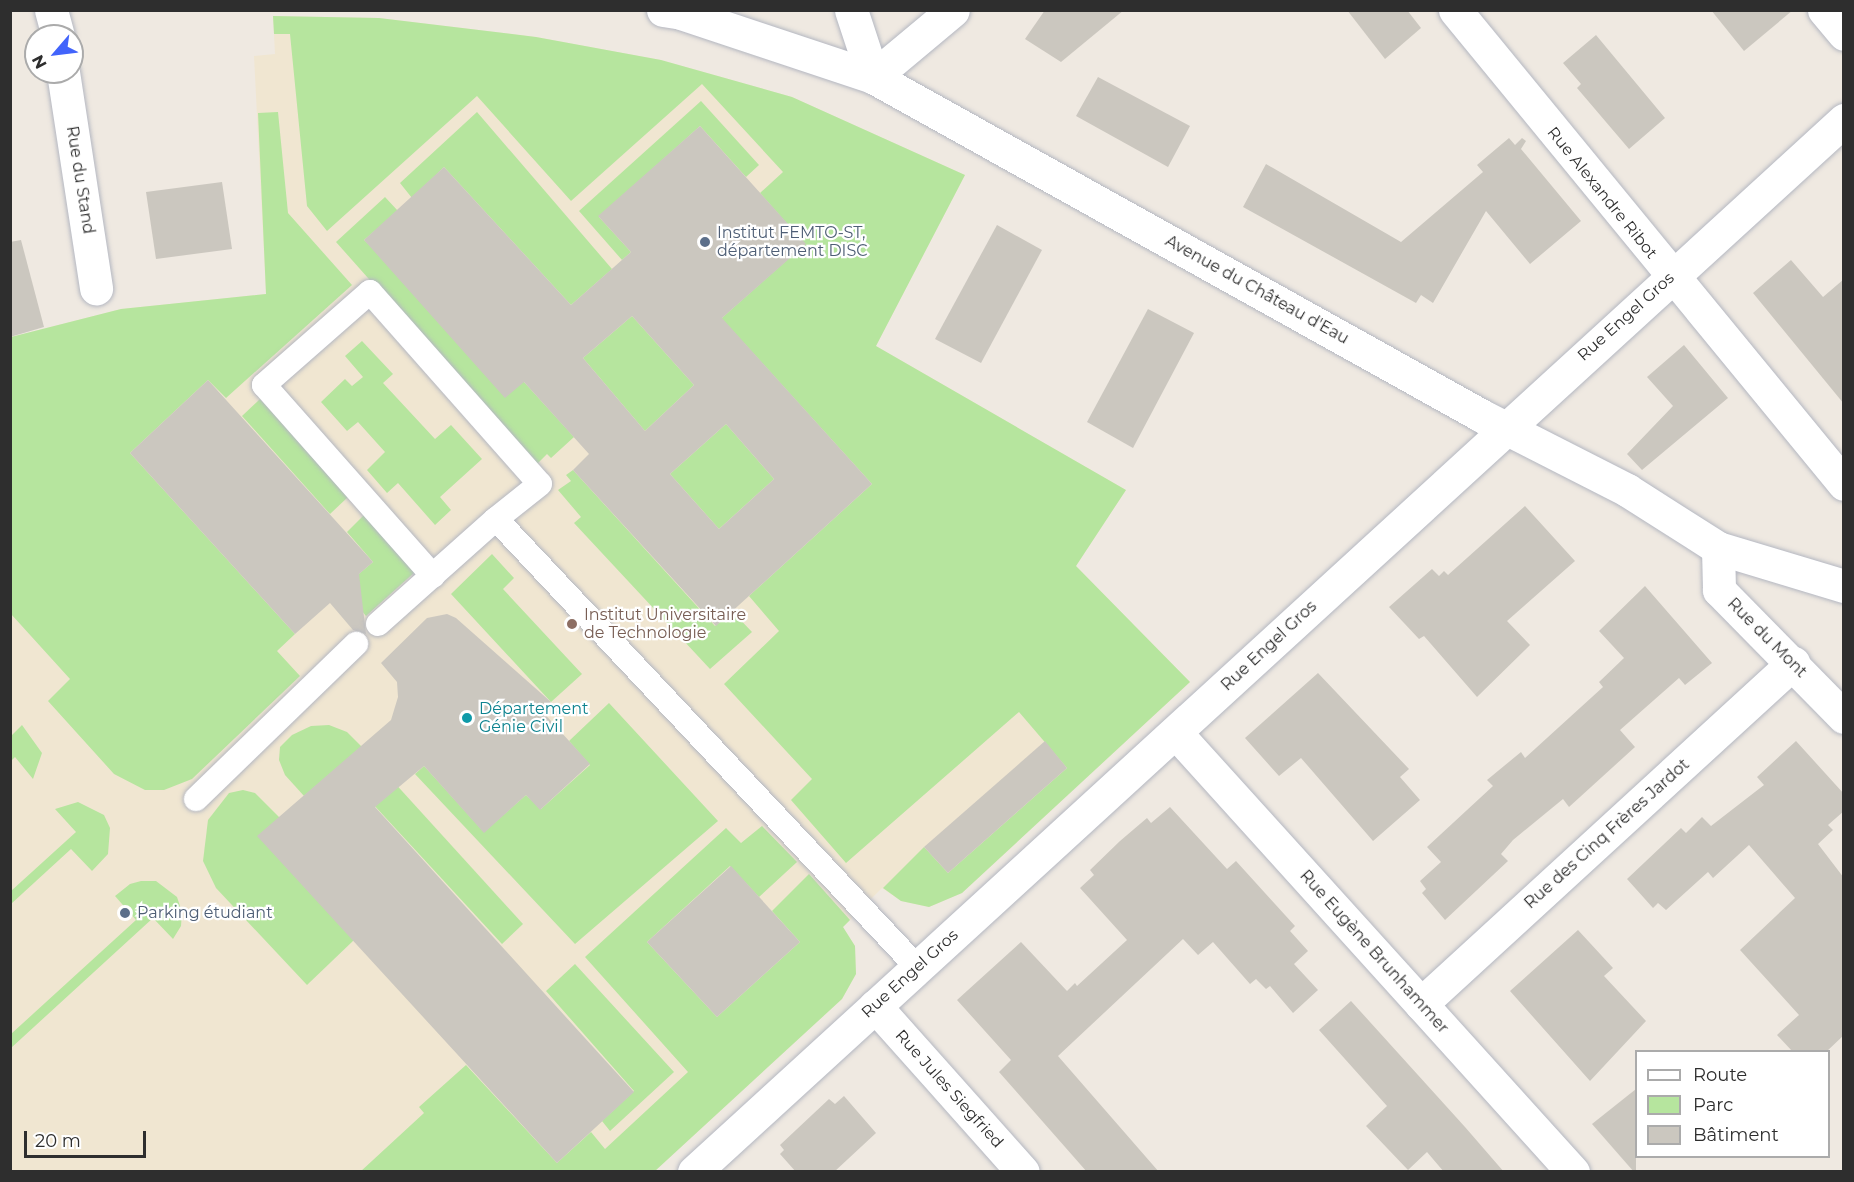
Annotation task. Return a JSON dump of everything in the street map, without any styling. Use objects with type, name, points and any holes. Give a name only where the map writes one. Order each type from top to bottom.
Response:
[{"type":"street","name":"Avenue du Château d'Eau","points":[[663,10],[681,13],[873,77],[1505,428],[1627,490],[1718,548],[1844,586]]},
{"type":"street","points":[[851,10],[873,77],[953,10]]},
{"type":"street","name":"Rue Alexandre Ribot","points":[[1455,10],[1670,277],[1844,484]]},
{"type":"street","points":[[1824,10],[1844,34]]},
{"type":"street","name":"Rue du Stand","points":[[65,84],[96,288]]},
{"type":"street","name":"Rue Engel Gros","points":[[694,1172],[1844,120]]},
{"type":"street","name":"Rue du Mont","points":[[1718,548],[1719,590],[1844,717]]},
{"type":"street","name":"Rue des Cinq Frères Jardot","points":[[1421,1004],[1793,663]]},
{"type":"street","name":"Rue Eugène Brunhammer","points":[[1176,733],[1572,1172]]},
{"type":"street","name":"Rue Jules Siegfried","points":[[875,1006],[1023,1172]]},
{"type":"lane","points":[[378,624],[433,576],[496,519],[540,484],[370,292],[264,384],[433,576]]},
{"type":"lane","points":[[496,519],[917,967]]},
{"type":"lane","points":[[196,799],[356,644]]},
{"type":"shaded area","name":"Institut Universitaire de Technologie","points":[[273,16],[379,18],[536,37],[661,60],[792,97],[965,175],[876,346],[1126,490],[1076,566],[1190,682],[962,893],[929,907],[901,901],[882,888],[843,927],[855,946],[856,974],[842,999],[655,1171],[11,1172],[11,337],[121,309],[266,294],[254,56],[275,54]]},
{"type":"green space","points":[[273,16],[379,18],[536,37],[661,60],[792,97],[965,175],[876,346],[1126,490],[1076,566],[1190,682],[962,893],[929,907],[901,901],[883,888],[924,847],[948,873],[1067,768],[1019,712],[846,863],[791,800],[812,779],[724,684],[779,631],[749,596],[872,484],[744,343],[705,333],[805,244],[760,193],[783,172],[702,84],[571,201],[477,96],[327,231],[307,206],[290,34],[274,34]]},
{"type":"green space","points":[[701,101],[759,165],[746,177],[700,126],[599,217],[631,252],[622,260],[579,211]]},
{"type":"green space","points":[[278,112],[288,213],[352,285],[226,398],[208,380],[130,453],[295,634],[277,651],[300,676],[192,779],[164,790],[145,790],[114,774],[48,701],[70,679],[11,614],[11,337],[121,309],[266,294],[258,113]]},
{"type":"green space","points":[[477,112],[612,269],[571,305],[444,167],[412,198],[400,183]]},
{"type":"green space","points":[[385,197],[398,211],[364,240],[524,382],[574,437],[551,458],[547,454],[535,466],[336,242]]},
{"type":"green space","points":[[632,316],[694,385],[645,431],[583,358]]},
{"type":"green space","points":[[362,341],[393,374],[383,383],[435,439],[451,425],[482,459],[440,497],[451,510],[435,525],[398,483],[387,493],[367,470],[385,452],[358,422],[347,431],[321,402],[345,379],[352,386],[363,377],[345,356]]},
{"type":"green space","points":[[260,399],[348,497],[330,514],[242,416]]},
{"type":"green space","points":[[726,424],[774,479],[719,529],[670,474]]},
{"type":"green space","points":[[573,470],[715,626],[732,611],[752,632],[710,669],[574,523],[581,517],[558,490],[571,481],[566,475]]},
{"type":"green space","points":[[364,515],[416,571],[366,616],[356,604],[361,594],[354,578],[373,562],[347,532]]},
{"type":"green space","points":[[492,554],[514,578],[503,589],[582,674],[551,702],[451,594]]},
{"type":"green space","points":[[609,703],[718,821],[575,944],[415,774],[424,766],[484,832],[526,795],[541,809],[590,765],[569,741]]},
{"type":"green space","points":[[22,725],[42,753],[33,779],[15,757],[11,761],[11,736]]},
{"type":"green space","points":[[329,725],[347,732],[362,747],[304,796],[285,775],[279,760],[280,747],[292,735],[311,726]]},
{"type":"green space","points":[[382,769],[523,924],[502,944],[360,790]]},
{"type":"green space","points":[[243,790],[255,793],[279,817],[354,940],[307,985],[216,888],[203,861],[208,820],[229,793]]},
{"type":"green space","points":[[78,802],[104,815],[110,828],[108,854],[92,871],[71,849],[11,904],[11,891],[76,832],[55,809]]},
{"type":"green space","points":[[762,826],[797,862],[759,897],[730,866],[647,942],[717,1017],[800,942],[772,911],[809,874],[850,920],[843,927],[855,946],[856,974],[842,999],[655,1171],[360,1172],[424,1113],[419,1107],[466,1065],[557,1163],[591,1132],[605,1149],[688,1072],[585,957],[726,828],[741,843]]},
{"type":"green space","points":[[156,881],[177,897],[182,912],[181,926],[173,939],[153,918],[11,1048],[11,1034],[136,920],[115,896],[130,884]]},
{"type":"green space","points":[[575,964],[674,1072],[610,1131],[602,1121],[634,1091],[546,991]]},
{"type":"building","points":[[1045,10],[1124,10],[1061,62],[1025,39]]},
{"type":"building","points":[[1347,10],[1407,10],[1421,28],[1385,59]]},
{"type":"building","points":[[1711,10],[1793,10],[1744,51]]},
{"type":"building","points":[[1596,35],[1665,118],[1629,149],[1577,88],[1581,84],[1563,63]]},
{"type":"building","points":[[1098,77],[1190,126],[1168,167],[1076,116]]},
{"type":"building","points":[[700,126],[806,244],[722,318],[872,484],[716,626],[573,470],[589,454],[524,382],[505,398],[364,240],[444,167],[571,305],[631,252],[598,216]],"holes":[[[632,316],[694,385],[645,431],[583,358]],[[726,424],[774,479],[719,529],[670,474]]]},
{"type":"building","points":[[1509,138],[1515,145],[1522,138],[1526,141],[1521,149],[1581,221],[1530,264],[1486,211],[1433,303],[1421,295],[1416,303],[1243,207],[1266,164],[1401,242],[1483,172],[1477,165]]},
{"type":"building","points":[[222,182],[232,249],[156,259],[146,192]]},
{"type":"building","points":[[997,225],[1042,250],[981,363],[935,339]]},
{"type":"building","points":[[21,240],[44,327],[10,337],[10,242]]},
{"type":"building","points":[[1791,260],[1823,297],[1844,279],[1844,404],[1753,293]]},
{"type":"building","points":[[1148,309],[1194,333],[1133,448],[1087,422]]},
{"type":"building","points":[[1684,345],[1728,398],[1642,470],[1627,454],[1673,406],[1647,377]]},
{"type":"building","points":[[208,380],[373,562],[359,574],[366,634],[353,630],[330,603],[295,634],[130,453]]},
{"type":"building","points":[[1525,506],[1575,561],[1507,621],[1530,645],[1477,697],[1424,636],[1419,639],[1389,607],[1432,569],[1439,576],[1444,571],[1448,575]]},
{"type":"building","points":[[1645,586],[1712,663],[1685,685],[1679,678],[1620,730],[1635,747],[1569,807],[1563,799],[1513,840],[1501,854],[1508,861],[1445,920],[1422,893],[1426,889],[1420,881],[1441,862],[1427,847],[1493,786],[1487,780],[1521,752],[1525,758],[1603,687],[1599,682],[1624,658],[1599,631]]},
{"type":"building","points":[[447,614],[456,618],[551,702],[541,710],[590,764],[540,810],[526,795],[484,833],[424,766],[375,807],[634,1092],[557,1163],[257,836],[391,720],[398,697],[397,682],[381,663],[427,618]]},
{"type":"building","points":[[1318,673],[1409,769],[1400,777],[1420,800],[1373,841],[1301,758],[1279,776],[1245,738]]},
{"type":"building","points":[[1045,741],[1067,768],[948,873],[924,847]]},
{"type":"building","points":[[1796,741],[1844,794],[1844,811],[1828,825],[1833,830],[1818,844],[1844,878],[1844,1035],[1828,1050],[1791,1050],[1777,1035],[1799,1015],[1740,950],[1795,898],[1749,845],[1713,878],[1708,872],[1666,910],[1658,903],[1653,908],[1627,879],[1681,828],[1686,833],[1702,817],[1711,826],[1764,785],[1757,777]]},
{"type":"building","points":[[1170,807],[1227,869],[1236,861],[1295,926],[1290,931],[1308,951],[1294,964],[1318,990],[1293,1013],[1270,986],[1266,989],[1256,979],[1250,984],[1213,942],[1198,955],[1183,939],[1058,1056],[1159,1172],[1087,1172],[999,1072],[1011,1060],[957,1000],[1021,942],[1067,991],[1075,983],[1077,986],[1127,940],[1080,888],[1094,875],[1090,870],[1120,841],[1147,818],[1151,823]]},
{"type":"building","points":[[731,866],[800,942],[717,1017],[647,942]]},
{"type":"building","points":[[1578,930],[1613,968],[1604,976],[1646,1021],[1590,1081],[1510,991]]},
{"type":"building","points":[[1351,1001],[1504,1172],[1444,1172],[1427,1152],[1408,1170],[1366,1126],[1387,1106],[1319,1030]]},
{"type":"building","points":[[1635,1090],[1636,1172],[1634,1172],[1592,1124]]},
{"type":"building","points":[[844,1096],[876,1133],[834,1172],[796,1172],[780,1154],[784,1150],[780,1145],[829,1099],[835,1104]]},
{"type":"place","name":"Institut FEMTO-ST, département DISC","points":[[705,242]]},
{"type":"place","name":"Institut Universitaire de Technologie","points":[[572,624]]},
{"type":"place","name":"Département Génie Civil","points":[[467,718]]},
{"type":"place","name":"Parking étudiant","points":[[125,913]]}]
